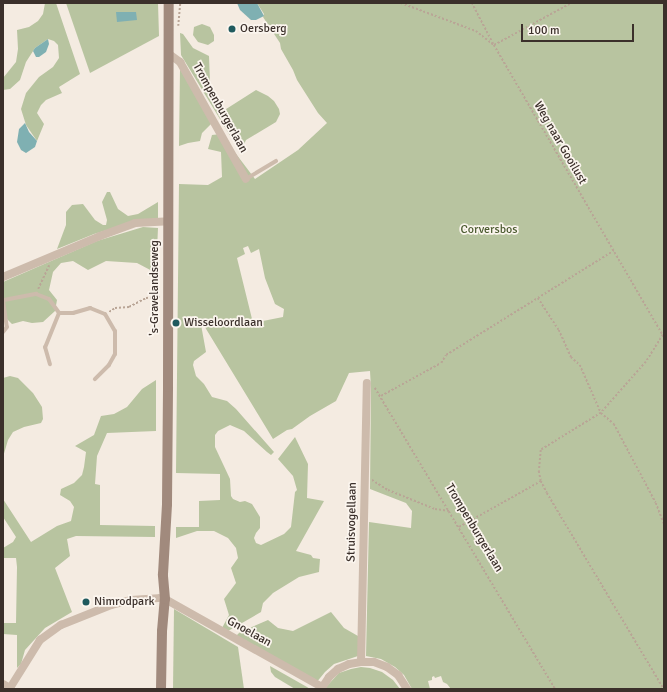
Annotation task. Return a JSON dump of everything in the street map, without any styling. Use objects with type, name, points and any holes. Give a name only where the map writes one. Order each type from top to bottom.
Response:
[{"type":"street","name":"'s-Gravelandseweg","points":[[162,689],[162,599],[167,504],[169,3]]},
{"type":"street","name":"Trompenburgerlaan","points":[[168,54],[180,62],[246,179]]},
{"type":"street","points":[[3,277],[135,223],[169,221]]},
{"type":"street","name":"Struisvogellaan","points":[[361,662],[367,383]]},
{"type":"street","points":[[8,687],[40,640],[60,625],[111,605],[131,600],[162,599]]},
{"type":"street","name":"Gnoelaan","points":[[162,599],[321,688]]},
{"type":"street","points":[[321,688],[329,677],[338,669],[349,664],[374,662],[387,667],[398,675],[407,689]]},
{"type":"lane","points":[[246,179],[276,161]]},
{"type":"lane","points":[[3,332],[7,327],[4,300],[36,294],[49,299],[59,313]]},
{"type":"lane","points":[[59,313],[73,312],[90,308],[105,314],[115,332],[115,354],[109,365],[95,379]]},
{"type":"lane","points":[[50,364],[45,347],[59,313]]},
{"type":"path","name":"Weg naar Gooilust","points":[[401,3],[476,32],[494,45],[663,336]]},
{"type":"path","points":[[472,3],[494,45],[571,3]]},
{"type":"path","points":[[381,396],[441,363],[446,355],[613,251]]},
{"type":"path","points":[[36,294],[54,255]]},
{"type":"path","points":[[105,314],[115,308],[129,307],[146,298],[162,297]]},
{"type":"path","points":[[538,298],[561,335],[571,357],[580,365],[601,413],[614,424],[656,503],[664,524]]},
{"type":"path","points":[[663,336],[646,362],[601,413],[541,450],[539,471],[541,481],[664,689]]},
{"type":"path","name":"Trompenburgerlaan","points":[[367,383],[374,387],[381,396],[555,689]]},
{"type":"path","points":[[365,476],[388,490],[435,509],[450,511]]},
{"type":"path","points":[[459,527],[541,481]]},
{"type":"green space","points":[[45,3],[56,3],[80,74],[59,87],[62,93],[46,100],[41,105],[37,113],[44,124],[37,141],[26,125],[21,109],[26,93],[39,77],[53,67],[59,58],[58,45],[54,41],[48,39],[35,48],[26,62],[20,80],[10,89],[3,90],[3,78],[16,62],[18,49],[17,30],[29,27],[38,21],[43,14]]},
{"type":"green space","points":[[66,3],[158,3],[159,36],[90,73]]},
{"type":"green space","name":"Corversbos","points":[[257,3],[664,3],[664,689],[451,689],[443,682],[441,676],[435,678],[434,676],[432,677],[432,680],[428,681],[430,689],[412,689],[404,675],[395,667],[381,659],[366,656],[369,522],[411,528],[412,511],[406,503],[370,489],[370,371],[349,373],[336,401],[310,416],[292,429],[287,430],[273,439],[200,319],[206,352],[194,361],[193,365],[196,376],[204,384],[212,397],[227,401],[236,409],[274,452],[271,455],[244,431],[230,425],[218,431],[215,435],[215,447],[230,479],[231,496],[233,499],[240,502],[245,501],[252,504],[260,517],[260,528],[254,538],[256,543],[261,545],[284,534],[291,527],[295,492],[297,490],[293,476],[278,459],[295,437],[308,464],[307,498],[324,501],[296,551],[311,555],[313,558],[320,559],[319,572],[299,577],[273,593],[263,603],[261,612],[228,631],[222,628],[229,615],[224,599],[236,583],[231,568],[238,558],[236,548],[228,538],[214,531],[197,531],[176,538],[176,527],[199,527],[199,501],[220,500],[220,474],[176,473],[179,184],[208,185],[222,177],[221,152],[208,149],[212,135],[221,134],[255,179],[298,150],[327,123],[318,113],[297,80],[281,49],[280,43],[263,17],[264,14]],"holes":[[[248,246],[251,253],[259,249],[265,278],[275,304],[284,309],[283,317],[253,323],[237,258],[245,254],[243,248]]]},
{"type":"green space","points":[[202,24],[210,27],[214,35],[214,41],[208,45],[198,42],[193,35],[194,27]]},
{"type":"green space","points":[[180,33],[183,34],[193,48],[209,56],[210,82],[223,111],[256,90],[268,96],[274,101],[279,109],[280,114],[276,122],[246,140],[240,152],[181,55]]},
{"type":"green space","points":[[180,69],[212,123],[202,133],[200,141],[179,146]]},
{"type":"green space","points":[[107,192],[110,192],[118,209],[128,216],[138,214],[158,202],[158,218],[133,222],[94,234],[57,249],[66,225],[66,212],[72,205],[83,204],[95,220],[103,225],[106,225],[107,220],[102,202]]},
{"type":"green space","points":[[143,227],[158,228],[156,273],[137,263],[106,261],[88,270],[73,261],[61,263],[53,272],[49,290],[57,300],[55,311],[43,322],[32,323],[23,321],[12,324],[3,315],[3,282],[97,241]]},
{"type":"green space","points":[[10,376],[18,378],[33,393],[42,407],[43,419],[41,423],[24,427],[13,432],[8,440],[3,457],[3,378]]},
{"type":"green space","points":[[156,380],[156,431],[107,433],[97,456],[95,484],[100,485],[100,525],[155,526],[155,537],[76,536],[67,539],[70,556],[55,568],[72,612],[45,628],[25,650],[21,664],[17,668],[17,635],[3,634],[3,623],[16,623],[17,567],[16,558],[3,558],[3,548],[13,542],[16,537],[3,517],[3,499],[31,542],[57,526],[71,521],[74,507],[70,501],[60,495],[61,489],[74,483],[82,475],[86,452],[75,446],[94,435],[101,416],[114,414],[127,407],[142,389]]},
{"type":"green space","points":[[174,609],[238,647],[244,689],[173,689]]},
{"type":"green space","points":[[331,612],[344,628],[358,636],[358,656],[334,664],[316,683],[236,636],[240,632],[268,620],[278,628],[293,631]]},
{"type":"green space","points":[[270,666],[310,689],[295,689],[275,677],[271,672]]},
{"type":"green space","points":[[361,667],[382,672],[393,680],[400,689],[324,689],[339,673]]},
{"type":"water","points":[[237,3],[257,3],[264,16],[256,20],[251,20],[240,10]]},
{"type":"water","points":[[116,12],[136,12],[137,20],[117,22]]},
{"type":"water","points":[[48,39],[49,44],[46,52],[39,57],[36,57],[33,51],[35,48]]},
{"type":"water","points":[[25,123],[29,132],[37,141],[35,147],[26,153],[21,150],[17,142],[19,129]]},
{"type":"place","name":"Oersberg","points":[[232,29]]},
{"type":"place","name":"Wisseloordlaan","points":[[176,323]]},
{"type":"place","name":"Nimrodpark","points":[[86,602]]}]
